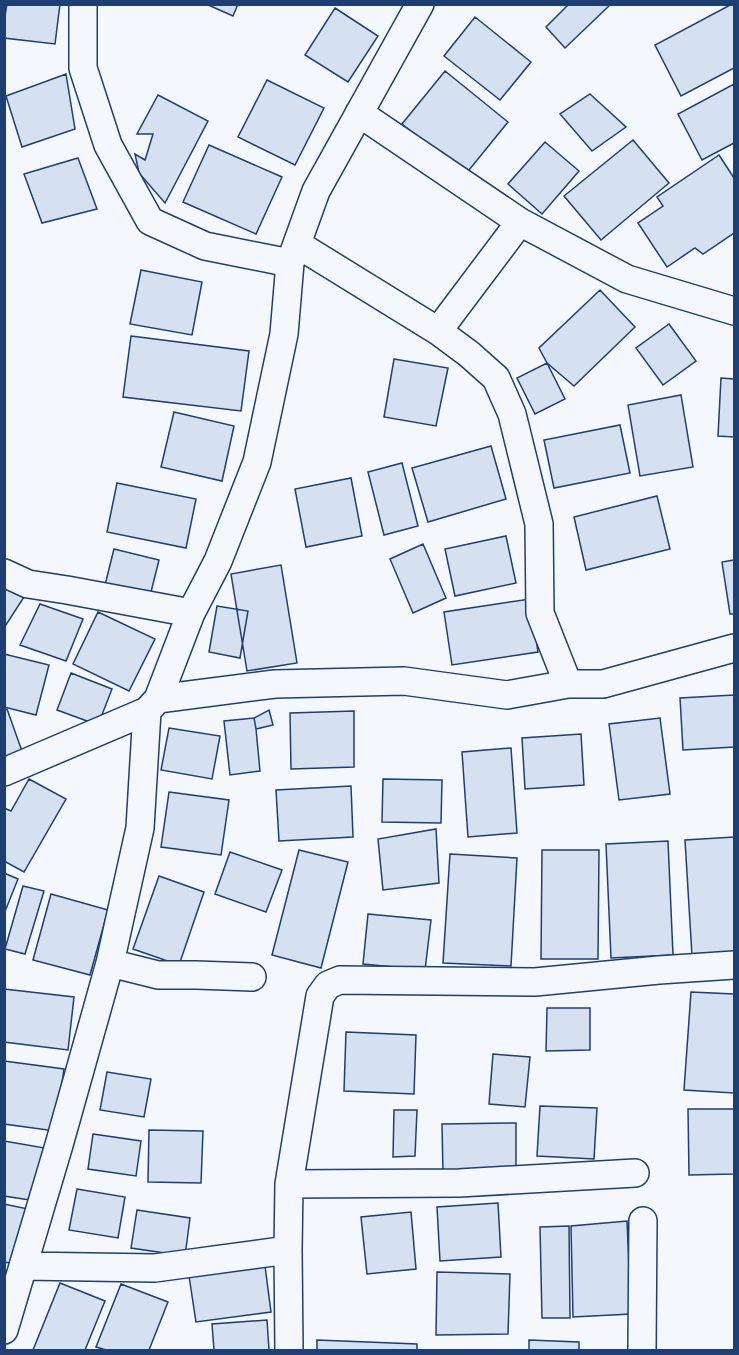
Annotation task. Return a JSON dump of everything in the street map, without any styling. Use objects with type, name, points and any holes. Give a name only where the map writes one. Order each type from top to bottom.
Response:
[{"type":"street","points":[[83,4],[83,68],[108,145],[150,221],[206,246],[293,254],[438,331],[496,378],[513,414],[539,524],[540,613],[568,684]]},
{"type":"street","points":[[4,1330],[110,963],[140,828],[152,705],[191,613],[218,561],[257,462],[284,334],[293,254],[316,191],[420,4]]},
{"type":"street","points":[[359,113],[520,222],[627,279],[735,311]]},
{"type":"street","points":[[438,331],[520,222]]},
{"type":"street","points":[[4,573],[28,584],[191,613]]},
{"type":"street","points":[[4,772],[152,705],[275,684],[404,681],[507,695],[568,684],[603,684],[735,648]]},
{"type":"street","points":[[110,963],[158,975],[252,977]]},
{"type":"street","points":[[289,1350],[289,1184],[320,996],[328,985],[340,980],[535,981],[659,969],[735,965]]},
{"type":"street","points":[[289,1184],[459,1183],[635,1173]]},
{"type":"street","points":[[642,1350],[643,1221]]},
{"type":"street","points":[[23,1266],[155,1268],[288,1250]]},
{"type":"building","points":[[7,4],[60,4],[55,44],[4,38]]},
{"type":"building","points":[[206,4],[238,4],[233,16]]},
{"type":"building","points":[[569,4],[611,4],[565,48],[546,27]]},
{"type":"building","points":[[734,4],[734,68],[681,96],[655,45]]},
{"type":"building","points":[[335,8],[378,36],[348,82],[305,55]]},
{"type":"building","points":[[475,17],[531,62],[500,100],[444,56]]},
{"type":"building","points":[[445,71],[508,122],[465,175],[402,124]]},
{"type":"building","points":[[66,74],[75,129],[22,147],[6,96]]},
{"type":"building","points":[[267,80],[324,108],[295,165],[238,137]]},
{"type":"building","points":[[734,84],[734,143],[702,160],[678,114]]},
{"type":"building","points":[[590,94],[626,127],[592,151],[560,114]]},
{"type":"building","points":[[158,95],[208,121],[165,203],[139,173],[135,154],[145,160],[153,134],[137,134]]},
{"type":"building","points":[[633,140],[669,183],[601,240],[564,196]]},
{"type":"building","points":[[545,142],[579,171],[542,214],[508,184]]},
{"type":"building","points":[[209,145],[282,177],[256,234],[183,202]]},
{"type":"building","points":[[719,155],[734,178],[734,233],[703,254],[695,248],[667,267],[638,223],[663,206],[657,197]]},
{"type":"building","points":[[78,158],[97,209],[42,223],[24,174]]},
{"type":"building","points":[[141,270],[202,282],[192,335],[130,324]]},
{"type":"building","points":[[600,290],[635,327],[574,386],[547,363],[539,348]]},
{"type":"building","points":[[669,324],[696,361],[663,385],[636,348]]},
{"type":"building","points":[[131,336],[249,351],[241,411],[123,397]]},
{"type":"building","points":[[394,359],[448,368],[436,426],[384,417]]},
{"type":"building","points":[[547,363],[565,399],[535,414],[517,378]]},
{"type":"building","points":[[721,378],[734,379],[734,437],[718,436]]},
{"type":"building","points":[[681,395],[693,467],[640,476],[628,405]]},
{"type":"building","points":[[174,412],[234,426],[222,481],[161,467]]},
{"type":"building","points":[[620,425],[630,473],[554,488],[544,440]]},
{"type":"building","points":[[491,446],[506,499],[428,522],[412,468]]},
{"type":"building","points":[[402,463],[418,526],[384,535],[368,472]]},
{"type":"building","points":[[351,478],[362,536],[306,547],[295,489]]},
{"type":"building","points":[[117,483],[196,499],[186,548],[107,532]]},
{"type":"building","points":[[657,496],[670,549],[586,570],[574,517]]},
{"type":"building","points":[[506,536],[516,583],[455,596],[445,549]]},
{"type":"building","points":[[423,544],[446,598],[413,613],[390,559]]},
{"type":"building","points":[[114,549],[159,560],[150,596],[105,585]]},
{"type":"building","points":[[734,560],[734,614],[730,614],[722,562]]},
{"type":"building","points":[[281,565],[297,663],[247,671],[231,574]]},
{"type":"building","points":[[4,584],[24,597],[4,628]]},
{"type":"building","points":[[530,599],[538,652],[452,665],[444,612]]},
{"type":"building","points":[[40,604],[83,619],[66,661],[20,645]]},
{"type":"building","points":[[217,606],[248,611],[240,658],[209,652]]},
{"type":"building","points":[[98,612],[155,639],[129,691],[73,664]]},
{"type":"building","points":[[4,654],[49,665],[36,715],[4,707]]},
{"type":"building","points":[[71,673],[112,689],[98,725],[57,710]]},
{"type":"building","points":[[734,695],[734,747],[683,750],[680,698]]},
{"type":"building","points":[[7,709],[23,754],[4,760],[4,710]]},
{"type":"building","points":[[269,710],[273,725],[256,729],[254,718]]},
{"type":"building","points":[[354,711],[354,767],[291,769],[290,713]]},
{"type":"building","points":[[254,718],[260,771],[230,775],[224,721]]},
{"type":"building","points":[[660,718],[670,794],[619,800],[609,724]]},
{"type":"building","points":[[169,728],[220,736],[212,779],[161,770]]},
{"type":"building","points":[[581,734],[584,785],[525,789],[522,738]]},
{"type":"building","points":[[511,748],[517,833],[468,837],[462,752]]},
{"type":"building","points":[[29,779],[66,799],[24,872],[4,861],[4,808],[11,811]]},
{"type":"building","points":[[383,779],[442,780],[441,823],[382,822]]},
{"type":"building","points":[[351,786],[353,837],[279,841],[276,790]]},
{"type":"building","points":[[169,792],[229,800],[221,855],[161,847]]},
{"type":"building","points":[[436,829],[439,883],[383,890],[378,839]]},
{"type":"building","points":[[734,837],[734,953],[692,956],[685,840]]},
{"type":"building","points":[[668,841],[673,955],[611,958],[606,844]]},
{"type":"building","points":[[299,850],[348,862],[321,968],[272,955]]},
{"type":"building","points":[[542,850],[599,850],[598,959],[541,959]]},
{"type":"building","points":[[230,852],[282,870],[266,912],[215,894]]},
{"type":"building","points":[[450,854],[517,858],[511,966],[443,963]]},
{"type":"building","points":[[4,873],[18,879],[4,914]]},
{"type":"building","points":[[159,876],[204,892],[179,965],[133,949]]},
{"type":"building","points":[[23,886],[44,891],[25,954],[5,949]]},
{"type":"building","points":[[51,894],[108,910],[90,975],[33,960]]},
{"type":"building","points":[[368,914],[431,920],[425,970],[363,964]]},
{"type":"building","points":[[4,989],[74,997],[68,1050],[4,1042]]},
{"type":"building","points":[[691,992],[734,994],[734,1093],[684,1090]]},
{"type":"building","points":[[547,1008],[590,1008],[590,1050],[546,1051]]},
{"type":"building","points":[[346,1032],[416,1035],[414,1094],[344,1091]]},
{"type":"building","points":[[493,1054],[530,1057],[525,1107],[489,1104]]},
{"type":"building","points":[[4,1061],[64,1069],[55,1131],[4,1124]]},
{"type":"building","points":[[107,1072],[151,1079],[144,1117],[100,1110]]},
{"type":"building","points":[[540,1106],[597,1108],[594,1159],[537,1156]]},
{"type":"building","points":[[688,1109],[734,1109],[734,1174],[689,1175]]},
{"type":"building","points":[[394,1110],[417,1110],[415,1156],[393,1157]]},
{"type":"building","points":[[516,1123],[516,1171],[443,1173],[442,1124]]},
{"type":"building","points":[[149,1130],[203,1131],[201,1183],[148,1182]]},
{"type":"building","points":[[93,1134],[141,1141],[136,1176],[88,1169]]},
{"type":"building","points":[[4,1141],[45,1148],[36,1201],[4,1196]]},
{"type":"building","points":[[77,1189],[125,1197],[118,1238],[69,1230]]},
{"type":"building","points":[[498,1203],[501,1257],[440,1261],[437,1207]]},
{"type":"building","points":[[4,1204],[28,1209],[16,1264],[4,1262]]},
{"type":"building","points":[[137,1210],[190,1218],[185,1256],[131,1248]]},
{"type":"building","points":[[411,1212],[416,1269],[367,1274],[361,1217]]},
{"type":"building","points":[[627,1221],[631,1314],[573,1317],[571,1226]]},
{"type":"building","points":[[569,1226],[570,1318],[542,1318],[540,1227]]},
{"type":"building","points":[[265,1266],[271,1312],[196,1322],[189,1276]]},
{"type":"building","points":[[437,1272],[510,1274],[508,1334],[436,1335]]},
{"type":"building","points":[[60,1283],[105,1301],[85,1350],[33,1350]]},
{"type":"building","points":[[121,1284],[168,1302],[149,1350],[106,1350],[96,1347]]},
{"type":"building","points":[[267,1320],[269,1350],[214,1350],[212,1324]]},
{"type":"building","points":[[317,1340],[417,1344],[417,1350],[317,1350]]},
{"type":"building","points":[[529,1340],[579,1342],[579,1350],[529,1350]]}]
